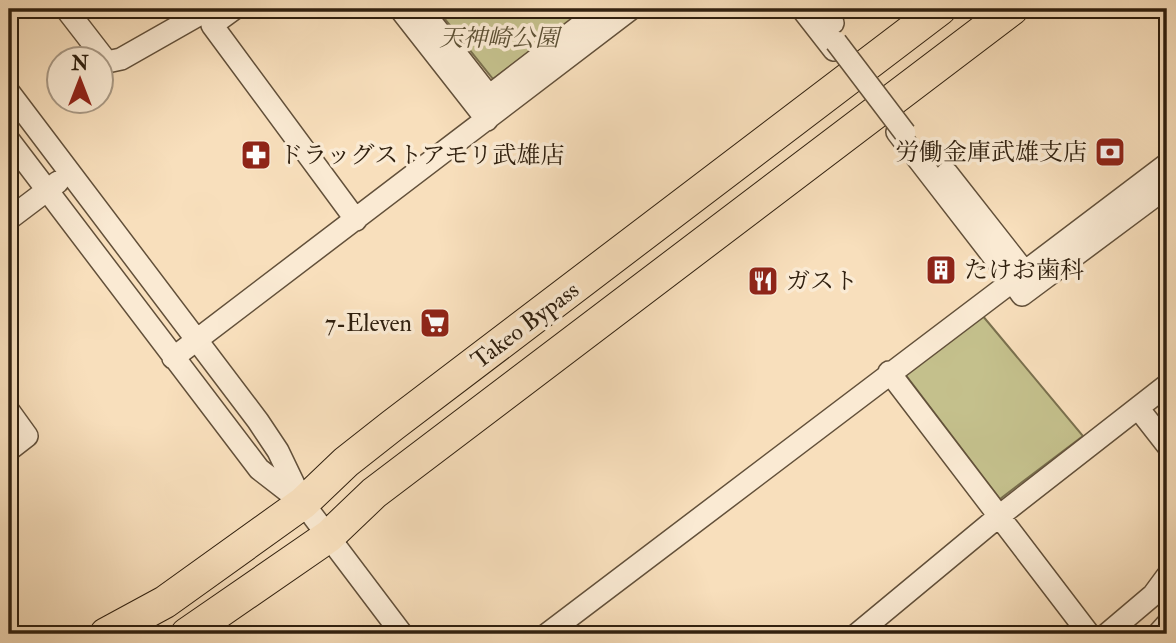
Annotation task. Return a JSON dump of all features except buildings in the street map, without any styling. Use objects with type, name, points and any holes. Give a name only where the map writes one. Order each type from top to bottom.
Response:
[{"type":"highway","name":"Takeo Bypass","points":[[106,634],[165,602],[303,503],[346,462],[393,425],[940,9]]},
{"type":"highway","name":"Takeo Bypass","points":[[187,634],[329,536],[374,493],[1012,9]]},
{"type":"street","points":[[66,9],[107,62],[121,59],[209,9]]},
{"type":"street","points":[[233,9],[212,25],[356,220]]},
{"type":"street","points":[[400,9],[486,120]]},
{"type":"street","points":[[421,9],[489,96],[602,9]]},
{"type":"street","points":[[173,358],[631,9]]},
{"type":"street","points":[[802,9],[831,31],[901,133],[1016,277]]},
{"type":"street","points":[[9,92],[278,451],[303,503],[402,634]]},
{"type":"street","points":[[9,140],[259,469],[303,503]]},
{"type":"street","points":[[926,146],[1016,277],[1023,295],[1167,187]]},
{"type":"street","points":[[547,634],[889,372],[1167,164]]},
{"type":"street","points":[[9,219],[70,173]]},
{"type":"street","points":[[889,372],[1089,634]]},
{"type":"street","points":[[857,634],[998,517],[1167,386]]},
{"type":"street","points":[[1138,408],[1167,445]]},
{"type":"street","points":[[9,411],[27,436],[9,450]]},
{"type":"street","points":[[1107,634],[1153,595],[1167,576]]},
{"type":"street","points":[[1158,634],[1167,624]]},
{"type":"green space","name":"天神崎公園","points":[[437,9],[586,9],[493,79]]},
{"type":"green space","points":[[982,315],[1083,436],[1000,499],[905,374]]},
{"type":"place","name":"労働金庫武雄支店","points":[[1110,152]]},
{"type":"place","name":"ドラッグストアモリ武雄店","points":[[256,155]]},
{"type":"place","name":"たけお歯科","points":[[941,270]]},
{"type":"place","name":"ガスト","points":[[763,281]]},
{"type":"place","name":"7-Eleven","points":[[435,323]]}]
